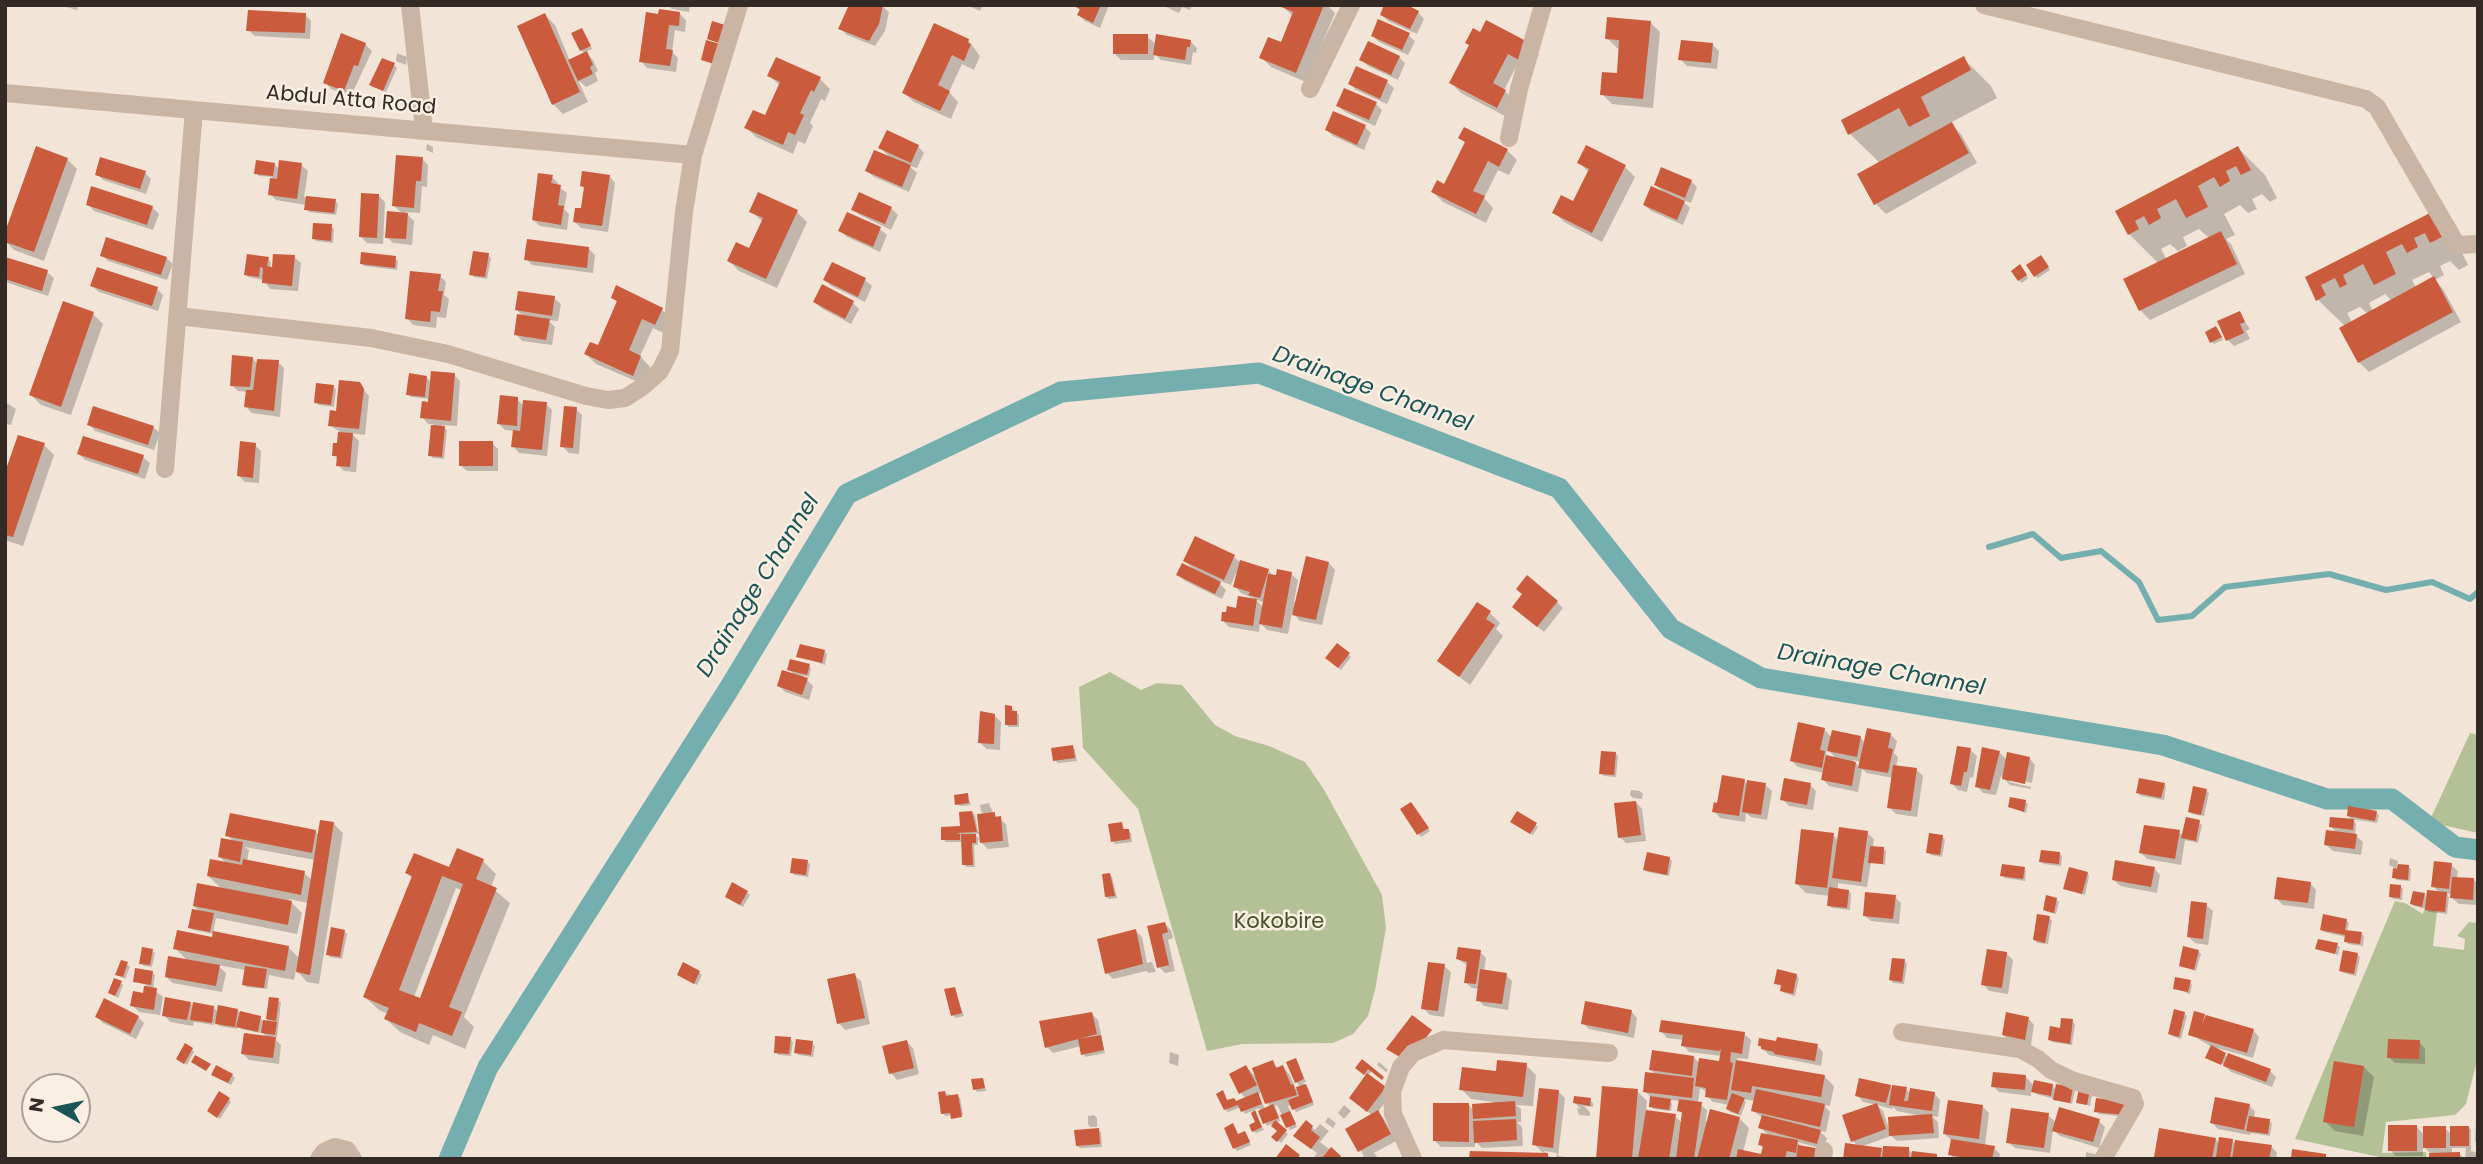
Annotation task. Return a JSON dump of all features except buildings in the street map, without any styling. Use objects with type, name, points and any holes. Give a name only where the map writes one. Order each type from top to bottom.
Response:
[{"type":"street","points":[[410,5],[424,130]]},
{"type":"street","points":[[178,316],[371,338],[448,354],[586,396],[608,400],[625,398],[660,371],[670,351],[684,212],[693,155],[740,5]]},
{"type":"street","points":[[1310,89],[1351,5]]},
{"type":"street","points":[[1509,138],[1519,89],[1543,5]]},
{"type":"street","points":[[1984,5],[2366,99],[2377,107],[2457,245],[2476,244]]},
{"type":"street","name":"Abdul Atta Road","points":[[5,93],[693,155]]},
{"type":"street","points":[[165,469],[194,110]]},
{"type":"street","points":[[1902,1032],[2020,1049],[2051,1070],[2074,1081],[2133,1098],[2135,1104],[2103,1159]]},
{"type":"street","points":[[1413,1159],[1393,1114],[1392,1093],[1401,1067],[1413,1053],[1443,1040],[1609,1053]]},
{"type":"street","points":[[319,1159],[324,1152],[335,1147],[347,1150],[354,1159]]},
{"type":"green space","name":"Kokobire","points":[[1110,672],[1141,690],[1157,683],[1182,685],[1215,725],[1235,736],[1269,746],[1305,762],[1323,788],[1382,895],[1386,928],[1375,990],[1368,1016],[1353,1034],[1333,1043],[1242,1044],[1207,1051],[1138,809],[1083,748],[1079,687]]},
{"type":"green space","points":[[2470,733],[2478,735],[2478,833],[2429,822]]},
{"type":"green space","points":[[2395,901],[2405,903],[2423,914],[2427,901],[2438,903],[2433,946],[2464,950],[2465,939],[2457,936],[2469,922],[2478,923],[2478,1057],[2466,1104],[2455,1115],[2386,1122],[2382,1153],[2426,1152],[2427,1159],[2389,1159],[2295,1139]]},
{"type":"waterway","name":"Drainage Channel","points":[[449,1159],[488,1067],[727,692],[847,494],[1061,392],[1259,373],[1559,488],[1671,629],[1761,678],[2163,745],[2327,799],[2392,799],[2455,847],[2478,850]]},
{"type":"waterway","points":[[1989,547],[2033,534],[2061,558],[2101,551],[2139,582],[2158,620],[2192,616],[2225,587],[2329,574],[2386,590],[2432,582],[2470,599],[2478,592]]}]
